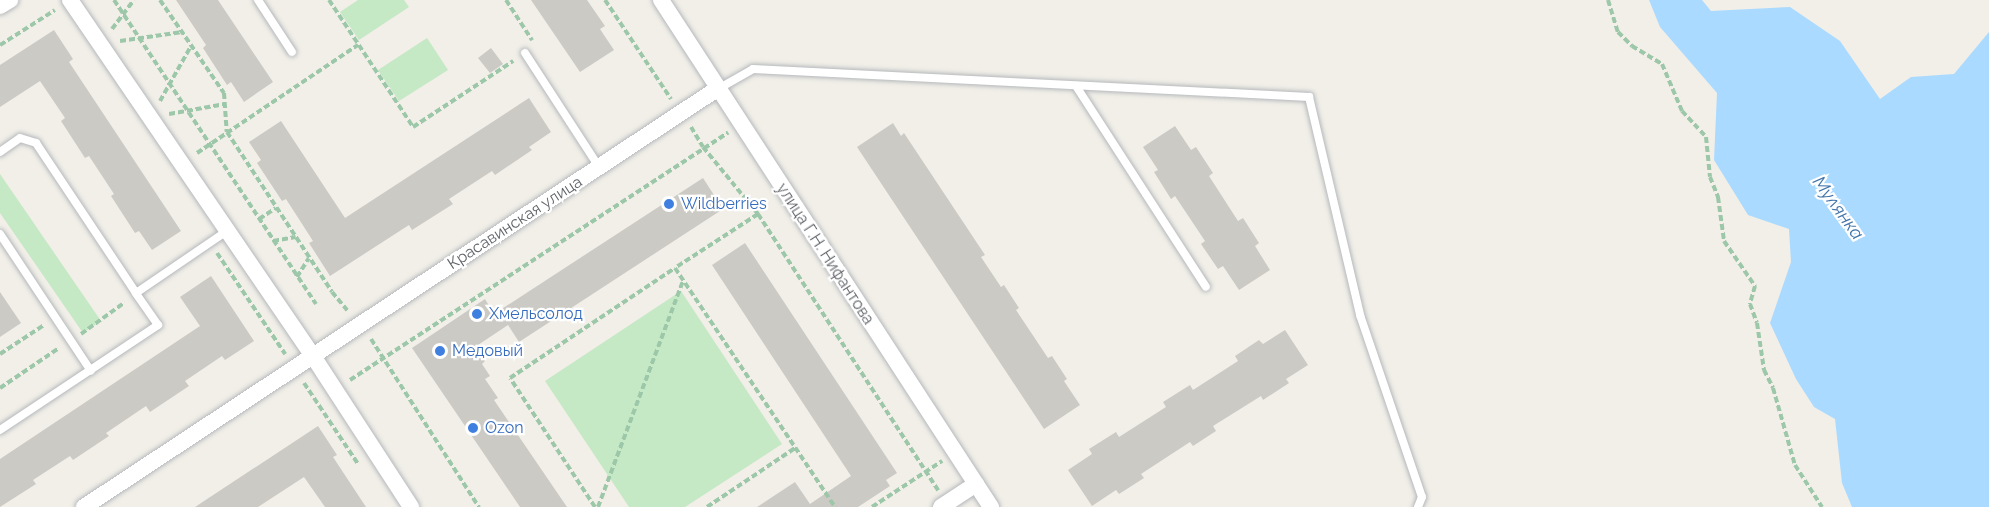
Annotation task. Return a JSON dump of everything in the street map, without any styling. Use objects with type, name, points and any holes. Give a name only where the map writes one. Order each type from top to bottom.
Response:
[{"type":"street","points":[[0,6],[10,0]]},
{"type":"street","name":"улица Г.Н. Нифантова","points":[[661,0],[991,507]]},
{"type":"street","points":[[65,4],[101,44],[335,390],[411,507]]},
{"type":"street","name":"Красавинская улица","points":[[84,507],[717,89]]},
{"type":"street","points":[[944,505],[976,484]]},
{"type":"lane","points":[[258,0],[292,52]]},
{"type":"lane","points":[[525,54],[599,167]]},
{"type":"lane","points":[[717,89],[753,69],[1309,98],[1360,315],[1422,497],[1418,507]]},
{"type":"lane","points":[[1076,86],[1206,286]]},
{"type":"lane","points":[[0,152],[20,138],[36,143],[158,325],[0,430]]},
{"type":"lane","points":[[136,293],[227,231]]},
{"type":"lane","points":[[0,234],[91,371]]},
{"type":"path","points":[[114,0],[316,304]]},
{"type":"path","points":[[101,44],[134,0]]},
{"type":"path","points":[[160,0],[224,93],[227,132],[332,292],[360,325],[383,358],[479,507]]},
{"type":"path","points":[[329,0],[412,127],[525,54]]},
{"type":"path","points":[[605,0],[703,147],[758,214],[926,471],[944,505]]},
{"type":"path","points":[[1608,0],[1618,32],[1632,46],[1662,64],[1682,111],[1706,137],[1710,177],[1718,197],[1724,241],[1755,286],[1750,304],[1756,323],[1764,370],[1776,398],[1795,465],[1822,507]]},
{"type":"path","points":[[63,19],[65,4]]},
{"type":"path","points":[[0,45],[65,4]]},
{"type":"path","points":[[101,44],[182,32]]},
{"type":"path","points":[[181,164],[358,45]]},
{"type":"path","points":[[150,118],[191,46]]},
{"type":"path","points":[[150,118],[225,104]]},
{"type":"path","points":[[335,390],[703,147],[741,125]]},
{"type":"path","points":[[259,219],[276,208]]},
{"type":"path","points":[[597,507],[510,378],[758,214]]},
{"type":"path","points":[[273,241],[296,237]]},
{"type":"path","points":[[210,243],[361,467]]},
{"type":"path","points":[[297,277],[309,258]]},
{"type":"path","points":[[675,268],[834,507]]},
{"type":"path","points":[[597,507],[683,280]]},
{"type":"path","points":[[0,354],[49,322]]},
{"type":"path","points":[[707,507],[795,448]]},
{"type":"path","points":[[872,507],[955,452]]},
{"type":"green space","points":[[358,0],[404,0],[409,7],[359,40],[340,12]]},
{"type":"green space","points":[[427,38],[448,70],[399,101],[378,70]]},
{"type":"green space","points":[[0,174],[101,321],[83,333],[0,213]]},
{"type":"green space","points":[[681,291],[782,444],[685,507],[629,507],[545,381]]},
{"type":"water","name":"Мулянка","points":[[1649,0],[1702,0],[1711,11],[1790,7],[1840,41],[1880,99],[1911,77],[1954,74],[1989,32],[1989,507],[1852,507],[1842,483],[1835,419],[1814,407],[1796,379],[1770,323],[1791,262],[1789,229],[1748,215],[1714,160],[1717,93],[1660,27]]},
{"type":"building","points":[[176,0],[218,0],[273,82],[244,102],[231,82],[227,85],[203,48],[206,45]]},
{"type":"building","points":[[531,0],[587,0],[605,26],[600,29],[614,50],[580,72]]},
{"type":"building","points":[[54,30],[73,59],[69,62],[181,231],[152,250],[139,231],[135,233],[111,196],[114,194],[89,156],[85,158],[61,121],[65,118],[40,81],[0,107],[0,65]]},
{"type":"building","points":[[491,48],[503,64],[490,73],[478,58]]},
{"type":"building","points":[[529,98],[551,132],[529,147],[532,150],[495,175],[492,171],[449,199],[453,204],[412,230],[409,225],[330,276],[309,243],[313,241],[286,199],[282,201],[257,163],[261,160],[249,142],[281,121],[345,218]]},
{"type":"building","points":[[893,123],[901,136],[904,133],[985,255],[981,257],[1001,287],[1004,285],[1019,308],[1016,310],[1048,358],[1052,356],[1067,379],[1064,381],[1080,405],[1044,429],[857,147]]},
{"type":"building","points":[[1175,126],[1191,150],[1196,147],[1213,173],[1209,176],[1238,221],[1243,218],[1259,243],[1255,246],[1270,270],[1239,290],[1223,266],[1218,269],[1201,244],[1205,241],[1175,196],[1171,199],[1154,172],[1158,170],[1143,147]]},
{"type":"building","points":[[703,178],[723,209],[519,342],[508,325],[475,347],[485,361],[482,364],[490,376],[485,379],[498,398],[494,400],[567,507],[520,507],[412,348],[485,299],[494,314]]},
{"type":"building","points":[[745,243],[897,473],[886,480],[890,486],[858,507],[757,507],[795,482],[810,504],[851,476],[712,265]]},
{"type":"building","points":[[211,276],[254,341],[225,360],[222,356],[185,381],[189,386],[150,412],[146,406],[106,433],[109,436],[73,460],[70,456],[33,480],[36,484],[0,507],[0,459],[200,326],[180,297]]},
{"type":"building","points":[[0,292],[21,323],[0,337]]},
{"type":"building","points":[[1285,330],[1308,365],[1286,379],[1289,383],[1263,400],[1261,396],[1213,426],[1216,431],[1193,446],[1190,442],[1141,474],[1144,478],[1119,494],[1116,490],[1092,506],[1068,470],[1092,454],[1089,449],[1116,432],[1119,437],[1166,407],[1163,402],[1190,385],[1193,390],[1238,361],[1235,356],[1259,340],[1263,344]]},
{"type":"building","points":[[318,426],[337,455],[333,457],[366,507],[325,507],[304,477],[258,507],[195,507]]},
{"type":"place","name":"Wildberries","points":[[669,204]]},
{"type":"place","name":"Хмельсолод","points":[[477,314]]},
{"type":"place","name":"Медовый","points":[[440,351]]},
{"type":"place","name":"Ozon","points":[[473,428]]}]
